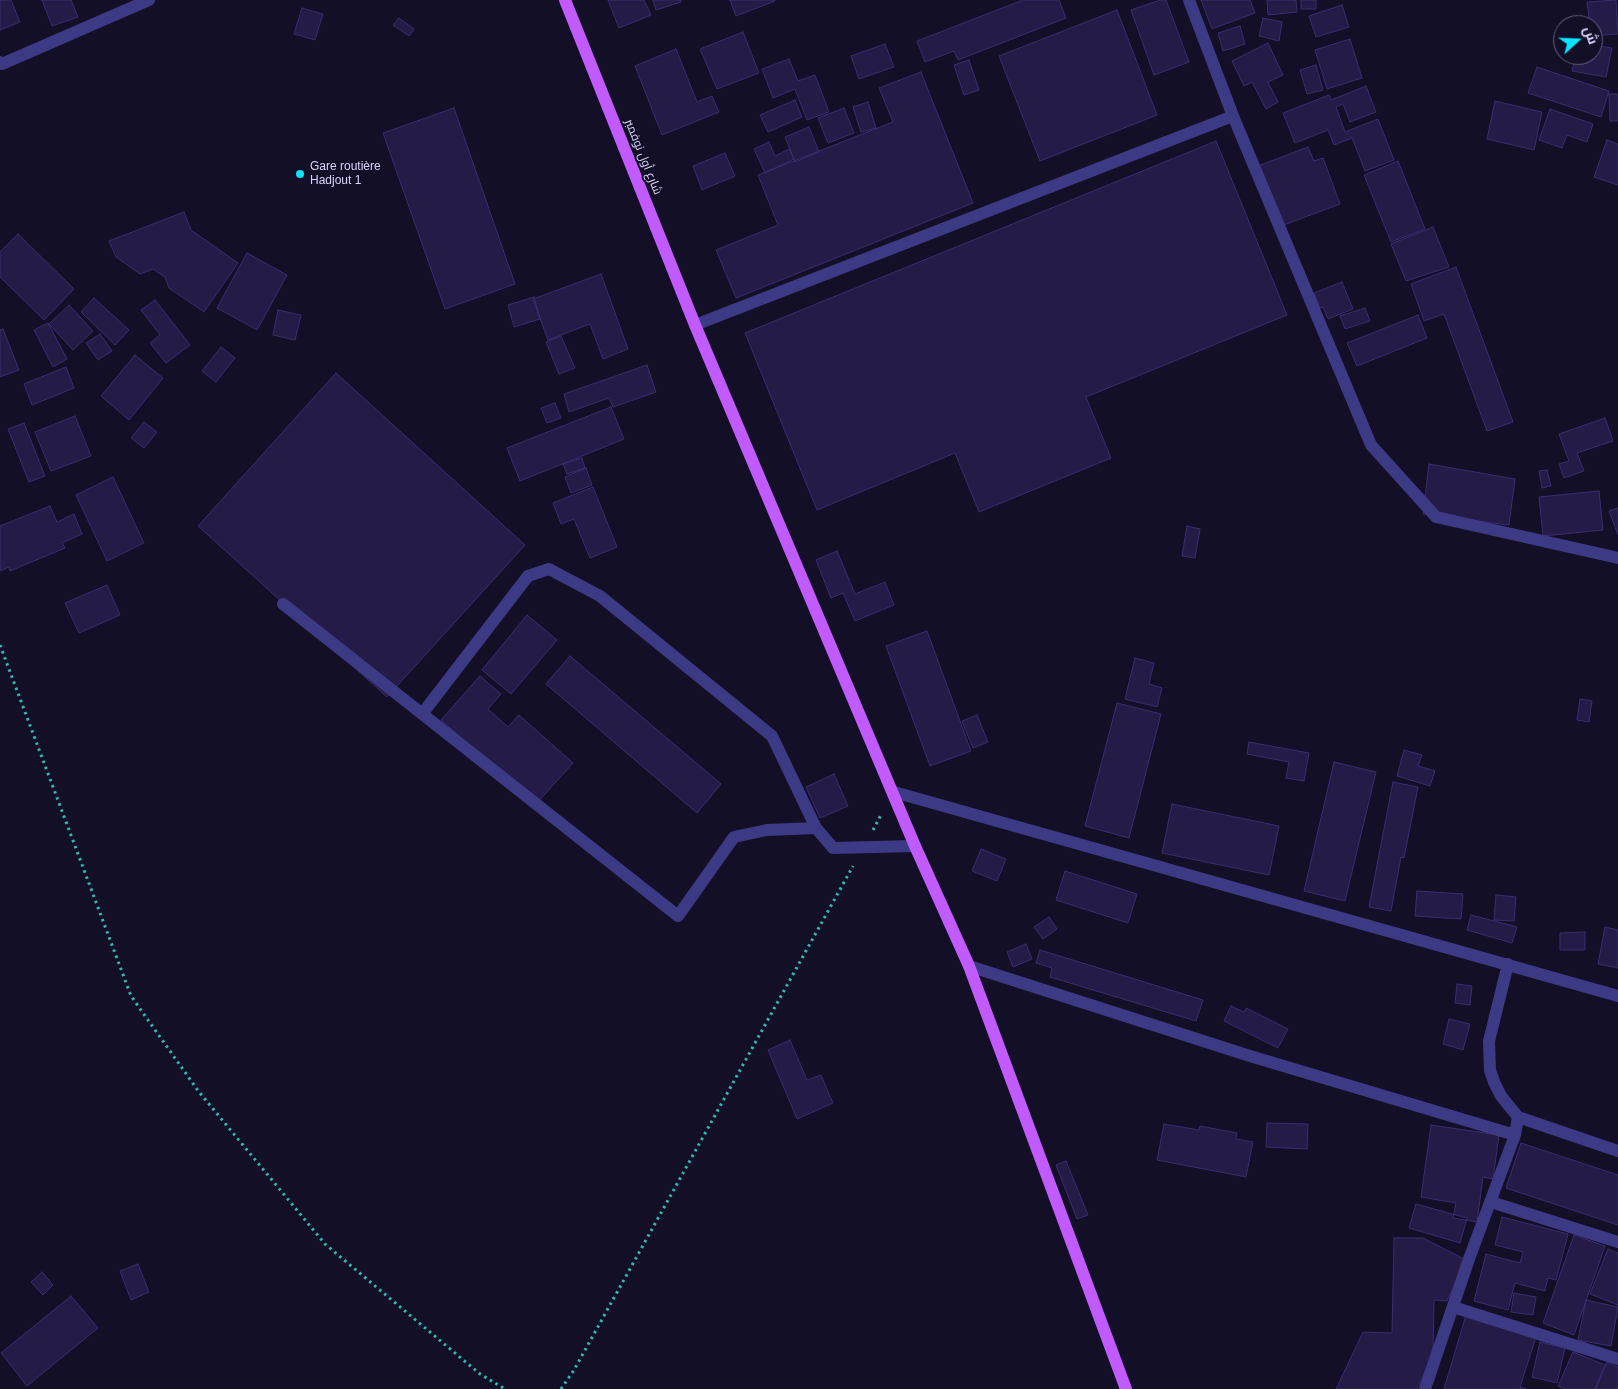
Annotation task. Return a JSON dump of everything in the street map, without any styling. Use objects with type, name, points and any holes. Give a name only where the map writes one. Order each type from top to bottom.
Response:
[{"type":"main road","name":"شارع أول نوفمبر","points":[[565,0],[695,325],[894,792],[915,846],[969,966],[1126,1389]]},
{"type":"street","points":[[0,62],[2,64],[149,0]]},
{"type":"street","points":[[1189,0],[1233,116],[1370,445],[1436,517],[1618,558]]},
{"type":"street","points":[[695,325],[1233,116]]},
{"type":"street","points":[[422,714],[528,576],[549,569],[600,596],[772,736],[816,828],[833,848],[915,846]]},
{"type":"street","points":[[283,604],[678,916],[734,837],[767,830],[816,828]]},
{"type":"street","points":[[894,792],[1618,996]]},
{"type":"street","points":[[1508,964],[1489,1041],[1490,1070],[1501,1096],[1518,1117],[1618,1152]]},
{"type":"street","points":[[969,966],[1250,1056],[1515,1135]]},
{"type":"street","points":[[1425,1389],[1515,1135],[1518,1117]]},
{"type":"street","points":[[1491,1202],[1618,1242]]},
{"type":"street","points":[[1453,1307],[1618,1359]]},
{"type":"path","points":[[0,645],[131,996],[199,1092],[325,1244],[480,1374],[505,1389]]},
{"type":"path","points":[[561,1389],[574,1370],[894,792]]},
{"type":"building","points":[[0,0],[11,0],[20,22],[0,30]]},
{"type":"building","points":[[42,0],[71,0],[78,17],[52,26]]},
{"type":"building","points":[[608,0],[644,0],[651,15],[619,28]]},
{"type":"building","points":[[653,0],[681,0],[681,2],[656,10]]},
{"type":"building","points":[[730,0],[775,0],[775,1],[736,16]]},
{"type":"building","points":[[1023,0],[1059,0],[1066,18],[958,60],[954,51],[925,62],[917,41]]},
{"type":"building","points":[[1160,0],[1166,0],[1189,62],[1154,75],[1131,10]]},
{"type":"building","points":[[1201,0],[1250,0],[1255,13],[1212,29]]},
{"type":"building","points":[[1267,0],[1296,0],[1297,12],[1268,15]]},
{"type":"building","points":[[1301,0],[1316,0],[1316,9],[1301,9]]},
{"type":"building","points":[[1616,0],[1618,34],[1603,35],[1603,15],[1589,15],[1587,2]]},
{"type":"building","points":[[1342,5],[1349,27],[1316,37],[1309,16]]},
{"type":"building","points":[[302,8],[323,14],[315,40],[294,34]]},
{"type":"building","points":[[1117,10],[1157,115],[1040,161],[999,56]]},
{"type":"building","points":[[399,18],[414,29],[409,36],[393,25]]},
{"type":"building","points":[[1263,18],[1282,22],[1279,41],[1259,36]]},
{"type":"building","points":[[1240,26],[1245,44],[1223,51],[1218,33]]},
{"type":"building","points":[[743,32],[759,73],[717,89],[700,49]]},
{"type":"building","points":[[1350,39],[1362,78],[1327,89],[1315,50]]},
{"type":"building","points":[[1268,43],[1283,75],[1268,82],[1278,102],[1266,109],[1252,82],[1244,86],[1232,61]]},
{"type":"building","points":[[885,44],[894,67],[859,79],[851,56]]},
{"type":"building","points":[[1603,47],[1612,48],[1606,77],[1572,71],[1574,65],[1603,65]]},
{"type":"building","points":[[676,49],[697,102],[712,96],[719,112],[662,135],[635,66]]},
{"type":"building","points":[[789,59],[798,81],[815,75],[829,112],[807,120],[795,89],[773,98],[762,69]]},
{"type":"building","points":[[969,60],[979,90],[964,95],[954,65]]},
{"type":"building","points":[[1316,65],[1323,90],[1307,94],[1300,70]]},
{"type":"building","points":[[1537,67],[1609,91],[1601,117],[1528,93]]},
{"type":"building","points":[[921,72],[973,203],[736,298],[716,250],[778,225],[758,175],[893,122],[879,88]]},
{"type":"building","points":[[1366,86],[1376,112],[1350,122],[1343,104],[1336,107],[1345,132],[1378,119],[1394,160],[1365,171],[1352,138],[1334,145],[1328,130],[1295,143],[1283,113],[1329,95],[1331,100]]},
{"type":"building","points":[[1609,94],[1618,94],[1618,121],[1610,121]]},
{"type":"building","points":[[795,100],[802,117],[768,132],[760,115]]},
{"type":"building","points":[[1495,101],[1542,112],[1534,150],[1487,139]]},
{"type":"building","points":[[868,102],[876,128],[861,132],[853,107]]},
{"type":"building","points":[[454,108],[515,284],[445,309],[383,133]]},
{"type":"building","points":[[844,108],[854,133],[828,143],[818,118]]},
{"type":"building","points":[[1550,109],[1593,124],[1587,142],[1567,135],[1562,148],[1539,140]]},
{"type":"building","points":[[809,127],[819,152],[795,162],[785,137]]},
{"type":"building","points":[[1607,140],[1618,144],[1618,185],[1594,177]]},
{"type":"building","points":[[1216,141],[1287,315],[1086,397],[1111,458],[979,512],[955,453],[817,510],[745,333]]},
{"type":"building","points":[[769,142],[775,156],[789,149],[794,159],[765,173],[754,149]]},
{"type":"building","points":[[1308,147],[1314,161],[1323,158],[1340,204],[1281,226],[1258,166]]},
{"type":"building","points":[[725,153],[735,176],[702,190],[693,166]]},
{"type":"building","points":[[1398,161],[1425,229],[1391,242],[1364,175]]},
{"type":"building","points":[[184,212],[191,230],[238,263],[204,312],[169,288],[165,277],[153,269],[140,274],[116,257],[109,241]]},
{"type":"building","points":[[1433,227],[1449,267],[1406,281],[1391,244]]},
{"type":"building","points":[[18,234],[74,289],[44,320],[0,277],[0,252]]},
{"type":"building","points":[[247,253],[287,275],[257,330],[217,308]]},
{"type":"building","points":[[1456,267],[1513,422],[1487,431],[1444,314],[1424,321],[1411,284]]},
{"type":"building","points":[[601,274],[628,349],[603,359],[590,324],[548,340],[533,299]]},
{"type":"building","points":[[1342,282],[1353,309],[1328,319],[1323,307],[1320,308],[1314,293]]},
{"type":"building","points":[[534,297],[540,319],[514,327],[508,305]]},
{"type":"building","points":[[94,298],[129,330],[115,345],[81,312]]},
{"type":"building","points":[[155,300],[190,345],[166,363],[150,343],[160,335],[141,310]]},
{"type":"building","points":[[69,305],[93,331],[73,350],[49,324]]},
{"type":"building","points":[[1365,308],[1370,321],[1345,329],[1340,316]]},
{"type":"building","points":[[278,310],[301,315],[295,340],[273,335]]},
{"type":"building","points":[[1418,315],[1427,338],[1357,366],[1347,343]]},
{"type":"building","points":[[48,323],[67,359],[53,367],[34,330]]},
{"type":"building","points":[[3,329],[19,370],[0,377],[0,330]]},
{"type":"building","points":[[100,334],[112,351],[98,360],[86,343]]},
{"type":"building","points":[[561,336],[575,368],[559,374],[546,342]]},
{"type":"building","points":[[221,347],[235,358],[216,382],[202,371]]},
{"type":"building","points":[[135,355],[163,378],[129,420],[101,396]]},
{"type":"building","points":[[647,365],[656,392],[613,407],[609,398],[569,412],[564,394]]},
{"type":"building","points":[[66,367],[74,388],[32,405],[24,384]]},
{"type":"building","points":[[336,373],[525,545],[387,697],[198,526]]},
{"type":"building","points":[[555,403],[561,418],[547,423],[541,408]]},
{"type":"building","points":[[611,407],[624,439],[520,481],[507,448]]},
{"type":"building","points":[[75,416],[91,456],[51,471],[35,432]]},
{"type":"building","points":[[1605,418],[1613,441],[1577,453],[1584,471],[1564,478],[1559,464],[1569,461],[1559,434]]},
{"type":"building","points":[[144,422],[157,432],[144,448],[131,438]]},
{"type":"building","points":[[24,423],[45,476],[29,482],[8,429]]},
{"type":"building","points":[[582,458],[585,468],[567,474],[563,464]]},
{"type":"building","points":[[1429,464],[1515,479],[1509,525],[1423,514]]},
{"type":"building","points":[[586,468],[592,485],[571,493],[565,477]]},
{"type":"building","points":[[1547,470],[1551,486],[1542,488],[1539,471]]},
{"type":"building","points":[[113,477],[144,543],[107,561],[76,495]]},
{"type":"building","points":[[593,487],[617,547],[590,558],[574,519],[561,524],[553,503]]},
{"type":"building","points":[[1599,491],[1603,530],[1543,536],[1539,497]]},
{"type":"building","points":[[50,506],[57,522],[74,514],[82,534],[62,543],[65,548],[10,571],[9,567],[0,571],[0,526]]},
{"type":"building","points":[[1618,508],[1618,535],[1609,511]]},
{"type":"building","points":[[1187,526],[1200,529],[1195,558],[1182,556]]},
{"type":"building","points":[[837,551],[855,594],[885,582],[894,605],[855,621],[843,593],[831,598],[816,560]]},
{"type":"building","points":[[107,585],[120,615],[79,633],[65,603]]},
{"type":"building","points":[[527,615],[557,640],[511,694],[482,670]]},
{"type":"building","points":[[927,631],[971,751],[930,766],[886,646]]},
{"type":"building","points":[[570,656],[721,784],[697,813],[546,684]]},
{"type":"building","points":[[1135,658],[1154,663],[1149,684],[1162,688],[1157,707],[1125,699]]},
{"type":"building","points":[[480,676],[501,694],[488,709],[508,727],[519,715],[573,763],[536,804],[441,720]]},
{"type":"building","points":[[1580,699],[1592,701],[1589,722],[1577,720]]},
{"type":"building","points":[[1117,703],[1161,714],[1129,838],[1085,826]]},
{"type":"building","points":[[977,715],[988,742],[973,748],[962,721]]},
{"type":"building","points":[[1249,742],[1309,753],[1304,781],[1286,778],[1289,762],[1247,754]]},
{"type":"building","points":[[1404,750],[1422,755],[1418,766],[1435,771],[1430,786],[1397,776]]},
{"type":"building","points":[[1334,762],[1376,772],[1345,901],[1304,891]]},
{"type":"building","points":[[834,774],[848,806],[820,818],[806,787]]},
{"type":"building","points":[[1393,782],[1418,787],[1404,858],[1401,857],[1391,911],[1369,907]]},
{"type":"building","points":[[1172,804],[1279,826],[1269,875],[1162,853]]},
{"type":"building","points":[[981,849],[1006,859],[997,881],[972,871]]},
{"type":"building","points":[[1065,871],[1137,894],[1128,923],[1056,900]]},
{"type":"building","points":[[1417,891],[1463,894],[1461,919],[1415,916]]},
{"type":"building","points":[[1496,895],[1516,897],[1514,921],[1494,920]]},
{"type":"building","points":[[1471,915],[1517,927],[1512,943],[1467,930]]},
{"type":"building","points":[[1049,917],[1057,929],[1043,939],[1034,927]]},
{"type":"building","points":[[1605,927],[1618,930],[1618,968],[1598,964]]},
{"type":"building","points":[[1585,932],[1585,950],[1560,950],[1560,933]]},
{"type":"building","points":[[1026,944],[1032,959],[1013,967],[1007,952]]},
{"type":"building","points":[[1040,950],[1203,1000],[1196,1021],[1050,977],[1052,968],[1036,963]]},
{"type":"building","points":[[1457,984],[1472,986],[1470,1005],[1455,1003]]},
{"type":"building","points":[[1231,1006],[1244,1012],[1246,1008],[1288,1029],[1278,1048],[1224,1021]]},
{"type":"building","points":[[1449,1019],[1470,1024],[1463,1050],[1443,1044]]},
{"type":"building","points":[[790,1040],[807,1080],[821,1075],[833,1103],[797,1119],[768,1050]]},
{"type":"building","points":[[1267,1123],[1308,1124],[1307,1149],[1266,1147]]},
{"type":"building","points":[[1164,1124],[1199,1130],[1200,1126],[1237,1133],[1236,1139],[1253,1142],[1246,1177],[1157,1160]]},
{"type":"building","points":[[1431,1125],[1499,1135],[1493,1179],[1483,1177],[1477,1222],[1453,1218],[1456,1203],[1421,1197]]},
{"type":"building","points":[[1521,1143],[1618,1175],[1618,1225],[1506,1188]]},
{"type":"building","points":[[1066,1161],[1088,1215],[1077,1219],[1056,1165]]},
{"type":"building","points":[[1416,1204],[1467,1218],[1460,1243],[1409,1228]]},
{"type":"building","points":[[1502,1217],[1568,1234],[1556,1280],[1548,1278],[1545,1291],[1515,1283],[1508,1310],[1474,1301],[1486,1254],[1520,1263],[1523,1252],[1495,1245]]},
{"type":"building","points":[[1574,1235],[1605,1246],[1574,1335],[1543,1323]]},
{"type":"building","points":[[1394,1238],[1423,1238],[1466,1260],[1447,1301],[1434,1300],[1433,1355],[1417,1389],[1336,1389],[1363,1332],[1392,1333]]},
{"type":"building","points":[[1608,1249],[1618,1253],[1618,1305],[1590,1294]]},
{"type":"building","points":[[138,1264],[149,1292],[131,1300],[120,1271]]},
{"type":"building","points":[[42,1272],[53,1285],[43,1295],[31,1282]]},
{"type":"building","points":[[1514,1293],[1536,1297],[1533,1315],[1511,1312]]},
{"type":"building","points":[[71,1296],[98,1328],[27,1386],[1,1353]]},
{"type":"building","points":[[1586,1300],[1618,1307],[1611,1346],[1578,1340]]},
{"type":"building","points":[[1466,1315],[1536,1337],[1520,1387],[1526,1389],[1444,1389]]},
{"type":"building","points":[[1540,1342],[1565,1348],[1557,1383],[1532,1377]]},
{"type":"building","points":[[1573,1352],[1605,1365],[1595,1389],[1565,1389],[1558,1386]]},
{"type":"building","points":[[1607,1362],[1618,1367],[1618,1389],[1596,1389]]},
{"type":"place","name":"Gare routière Hadjout 1","points":[[300,174]]}]
